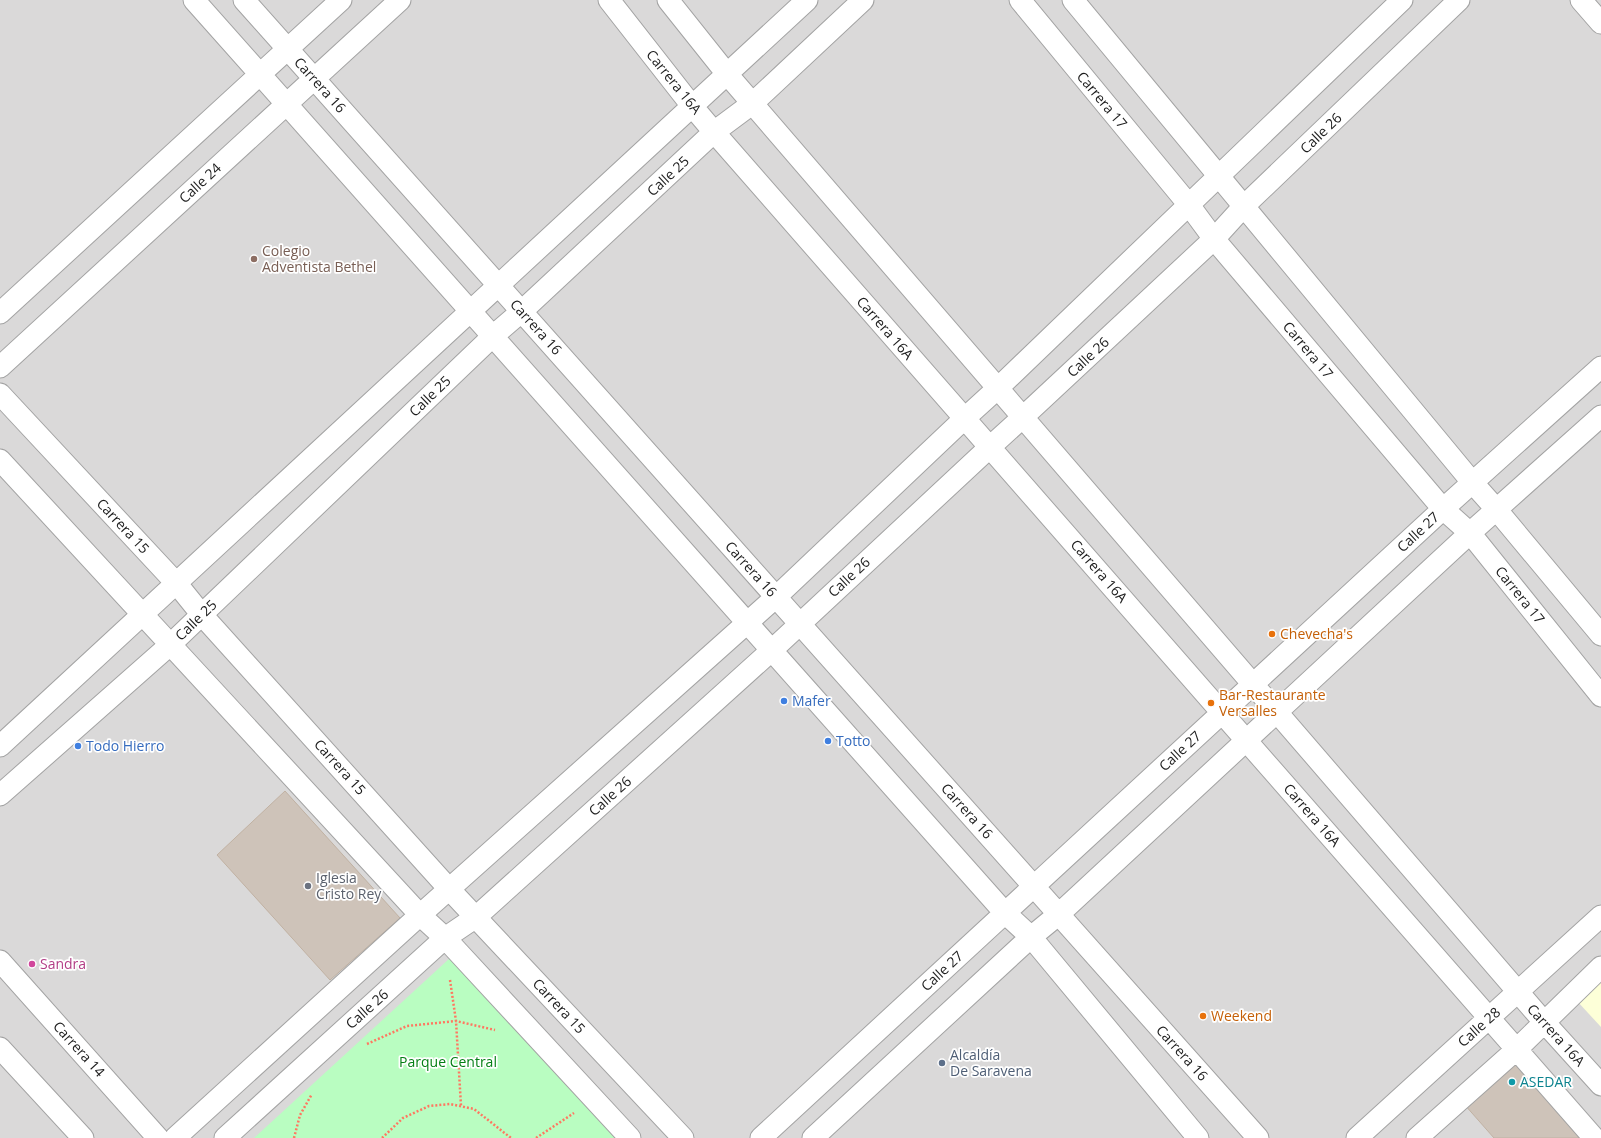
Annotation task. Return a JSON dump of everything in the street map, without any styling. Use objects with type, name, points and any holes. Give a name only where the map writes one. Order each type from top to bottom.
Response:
[{"type":"street","points":[[194,0],[1006,913],[1031,937],[1198,1138]]},
{"type":"street","name":"Carrera 16","points":[[244,0],[1258,1138]]},
{"type":"street","points":[[0,313],[341,0]]},
{"type":"street","name":"Calle 24","points":[[0,367],[400,0]]},
{"type":"street","name":"Carrera 16A","points":[[609,0],[714,132],[1594,1138]]},
{"type":"street","name":"Carrera 16A","points":[[668,0],[727,74],[1518,992],[1601,1085]]},
{"type":"street","points":[[0,746],[807,0]]},
{"type":"street","name":"Calle 25","points":[[0,795],[171,644],[493,336],[522,311],[714,132],[752,103],[863,0]]},
{"type":"street","name":"Carrera 17","points":[[1020,0],[1214,238],[1443,509],[1470,533],[1601,696]]},
{"type":"street","points":[[1073,0],[1472,482],[1601,635]]},
{"type":"street","points":[[175,1138],[420,915],[450,890],[776,597],[1189,206],[1402,0]]},
{"type":"street","name":"Calle 26","points":[[225,1138],[445,938],[476,917],[772,650],[1023,418],[1214,238],[1244,206],[1459,0]]},
{"type":"street","points":[[1581,0],[1601,23]]},
{"type":"street","name":"Calle 27","points":[[761,1138],[1472,482],[1601,367]]},
{"type":"street","name":"Carrera 15","points":[[0,394],[177,584],[202,614],[450,890],[683,1138]]},
{"type":"street","points":[[813,1138],[1031,937],[1059,914],[1496,509],[1601,416]]},
{"type":"street","points":[[0,460],[420,915],[445,938],[630,1138]]},
{"type":"street","name":"Calle 28","points":[[1357,1138],[1601,916]]},
{"type":"street","name":"Carrera 14","points":[[0,961],[158,1138]]},
{"type":"street","points":[[1417,1138],[1517,1049],[1601,967]]},
{"type":"street","points":[[0,1048],[83,1138]]},
{"type":"path","points":[[450,976],[456,1021],[461,1106]]},
{"type":"path","points":[[362,1046],[407,1026],[456,1021],[497,1030]]},
{"type":"path","points":[[294,1138],[300,1114],[315,1088]]},
{"type":"path","points":[[382,1138],[403,1118],[429,1106],[450,1104],[474,1109],[511,1138]]},
{"type":"path","points":[[536,1138],[574,1113]]},
{"type":"shaded area","points":[[0,0],[1601,0],[1601,1138],[0,1138]]},
{"type":"shaded area","points":[[1601,978],[1601,1027],[1577,1001]]},
{"type":"green space","name":"Parque Central","points":[[450,958],[563,1067],[622,1138],[254,1138]]},
{"type":"building","name":"Iglesia Cristo Rey","points":[[285,791],[400,918],[330,980],[217,855]]},
{"type":"building","name":"ASEDAR","points":[[1516,1060],[1583,1138],[1494,1138],[1464,1104]]},
{"type":"place","name":"Colegio Adventista Bethel","points":[[254,259]]},
{"type":"place","name":"Chevecha's","points":[[1272,634]]},
{"type":"place","name":"Mafer","points":[[784,701]]},
{"type":"place","name":"Bar-Restaurante Versalles","points":[[1211,703]]},
{"type":"place","name":"Totto","points":[[828,741]]},
{"type":"place","name":"Todo Hierro","points":[[78,746]]},
{"type":"place","name":"Iglesia Cristo Rey","points":[[308,886]]},
{"type":"place","name":"Sandra","points":[[32,964]]},
{"type":"place","name":"Weekend","points":[[1203,1016]]},
{"type":"place","name":"Alcaldía De Saravena","points":[[942,1063]]},
{"type":"place","name":"ASEDAR","points":[[1512,1082]]}]
